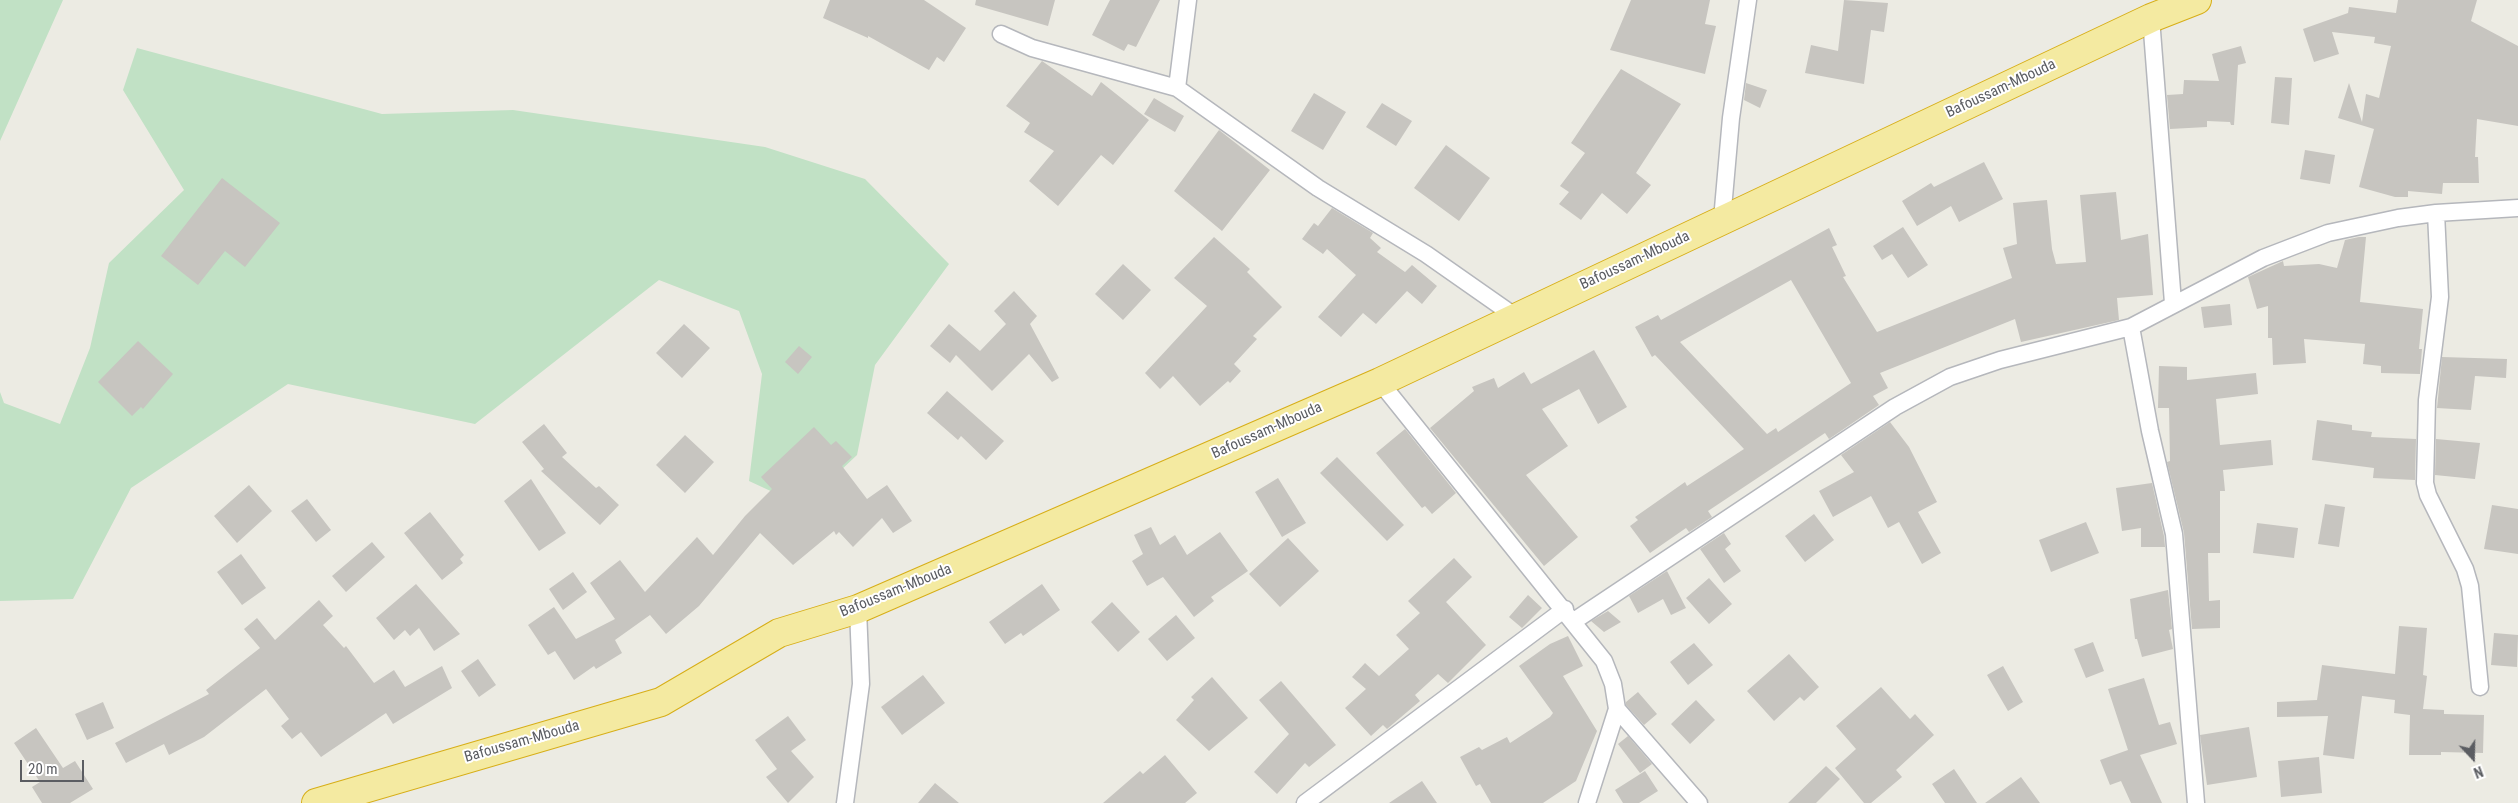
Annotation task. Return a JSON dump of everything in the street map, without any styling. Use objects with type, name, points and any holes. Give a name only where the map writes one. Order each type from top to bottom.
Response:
[{"type":"highway","name":"Bafoussam-Mbouda","points":[[316,803],[661,702],[779,633],[858,609],[1380,382],[1516,316],[2151,18],[2197,0]]},
{"type":"street","points":[[1177,88],[1188,0]]},
{"type":"street","points":[[1722,220],[1731,118],[1748,0]]},
{"type":"street","points":[[2151,18],[2173,304]]},
{"type":"street","points":[[1001,34],[1032,48],[1177,88],[1318,188],[1418,250],[1516,316]]},
{"type":"street","points":[[1306,803],[1569,616],[1895,407],[1950,377],[2000,360],[2131,327],[2262,258],[2328,233],[2398,218],[2436,213],[2518,208]]},
{"type":"street","points":[[2436,213],[2440,297],[2427,400],[2425,483],[2428,495],[2465,569],[2470,586],[2480,688]]},
{"type":"street","points":[[2131,327],[2150,431],[2174,534],[2196,803]]},
{"type":"street","points":[[1380,382],[1604,661],[1613,684],[1617,709],[1587,803]]},
{"type":"street","points":[[845,803],[861,684],[858,609]]},
{"type":"street","points":[[1617,709],[1699,803]]},
{"type":"green space","points":[[0,0],[63,0],[0,141]]},
{"type":"green space","points":[[137,48],[382,114],[513,110],[765,147],[865,179],[949,264],[875,365],[857,455],[803,506],[749,481],[762,374],[739,311],[659,280],[475,424],[288,384],[131,488],[73,599],[0,601],[0,392],[4,403],[60,424],[90,348],[109,263],[184,190],[123,90]]},
{"type":"building","points":[[830,0],[924,0],[966,28],[944,62],[937,57],[929,70],[868,36],[868,38],[823,18]]},
{"type":"building","points":[[976,0],[1055,0],[1048,26],[975,5]]},
{"type":"building","points":[[1110,0],[1160,0],[1136,47],[1128,44],[1124,51],[1092,35]]},
{"type":"building","points":[[1631,0],[1710,0],[1705,24],[1716,26],[1705,74],[1610,50]]},
{"type":"building","points":[[1844,0],[1888,3],[1884,32],[1871,30],[1864,84],[1805,73],[1811,45],[1838,51]]},
{"type":"building","points":[[2398,0],[2477,0],[2471,21],[2518,46],[2518,126],[2477,119],[2475,157],[2478,157],[2479,183],[2443,183],[2442,194],[2408,191],[2408,197],[2395,197],[2359,187],[2374,129],[2338,118],[2349,83],[2362,122],[2366,94],[2379,98],[2391,46],[2374,43],[2375,37],[2332,32],[2339,54],[2314,62],[2303,29],[2348,13],[2349,7],[2396,13]]},
{"type":"building","points":[[2241,46],[2246,63],[2238,65],[2234,125],[2231,125],[2230,122],[2207,121],[2207,127],[2170,129],[2167,95],[2183,94],[2184,80],[2219,81],[2212,54]]},
{"type":"building","points":[[1042,61],[1092,96],[1101,82],[1149,120],[1113,165],[1101,155],[1058,206],[1029,181],[1054,151],[1024,132],[1030,123],[1006,106]]},
{"type":"building","points":[[1621,69],[1681,104],[1636,173],[1651,185],[1627,214],[1602,193],[1581,220],[1559,204],[1569,192],[1560,186],[1585,153],[1571,143]]},
{"type":"building","points":[[2275,77],[2292,78],[2289,125],[2271,123]]},
{"type":"building","points":[[1746,83],[1767,90],[1760,108],[1744,100]]},
{"type":"building","points":[[1314,93],[1346,112],[1323,150],[1291,131]]},
{"type":"building","points":[[1154,98],[1184,116],[1175,132],[1144,114]]},
{"type":"building","points":[[1382,103],[1412,121],[1396,146],[1366,127]]},
{"type":"building","points":[[1219,130],[1270,170],[1222,231],[1174,191]]},
{"type":"building","points":[[1446,145],[1490,178],[1459,221],[1414,188]]},
{"type":"building","points":[[2305,150],[2335,155],[2330,184],[2300,179]]},
{"type":"building","points":[[1984,162],[2003,199],[1959,222],[1951,206],[1917,226],[1902,201],[1931,183],[1934,187]]},
{"type":"building","points":[[222,178],[280,223],[245,267],[225,251],[198,285],[161,256]]},
{"type":"building","points":[[2116,192],[2121,240],[2148,234],[2153,295],[2117,298],[2119,320],[2021,342],[2015,319],[1880,373],[1888,388],[1873,396],[1879,405],[1829,439],[1825,433],[1708,511],[1712,517],[1689,532],[1686,528],[1650,553],[1630,526],[1638,520],[1635,517],[1685,482],[1687,486],[1744,449],[1655,355],[1652,357],[1635,327],[1658,315],[1661,320],[1829,228],[1837,245],[1832,247],[1846,276],[1843,277],[1877,332],[2012,278],[2003,248],[2017,244],[2013,203],[2047,200],[2052,249],[2056,264],[2086,262],[2080,195]],"holes":[[[1791,280],[1851,383],[1778,432],[1776,428],[1767,434],[1680,342]]]},
{"type":"building","points":[[1332,208],[1373,233],[1370,238],[1381,248],[1377,252],[1405,272],[1412,265],[1437,286],[1422,304],[1407,291],[1376,324],[1363,313],[1341,337],[1318,317],[1356,275],[1327,249],[1323,254],[1302,239],[1314,223],[1318,226]]},
{"type":"building","points":[[1903,227],[1928,265],[1908,278],[1892,254],[1882,260],[1873,246]]},
{"type":"building","points":[[1214,237],[1250,269],[1247,272],[1282,307],[1253,336],[1257,339],[1234,364],[1241,371],[1230,383],[1228,381],[1200,406],[1173,376],[1160,389],[1145,373],[1207,306],[1174,278]]},
{"type":"building","points":[[2366,237],[2360,302],[2423,309],[2419,349],[2422,349],[2420,374],[2381,373],[2381,366],[2363,364],[2365,344],[2304,339],[2306,363],[2273,365],[2272,338],[2268,338],[2268,306],[2257,309],[2248,277],[2283,261],[2284,266],[2319,264],[2337,268],[2345,240]]},
{"type":"building","points":[[1123,264],[1151,290],[1123,320],[1095,294]]},
{"type":"building","points":[[1014,291],[1037,316],[1030,324],[1059,378],[1052,382],[1029,354],[992,391],[956,355],[950,363],[930,346],[949,324],[980,351],[1006,324],[994,311]]},
{"type":"building","points":[[2230,304],[2232,325],[2204,328],[2201,307]]},
{"type":"building","points":[[684,324],[710,348],[682,378],[656,353]]},
{"type":"building","points":[[138,341],[173,374],[143,409],[141,407],[132,416],[98,382]]},
{"type":"building","points":[[799,346],[812,357],[798,374],[785,362]]},
{"type":"building","points":[[1594,350],[1627,407],[1598,424],[1579,389],[1542,409],[1568,446],[1526,475],[1578,537],[1544,566],[1430,428],[1474,391],[1472,387],[1494,378],[1498,388],[1524,372],[1531,384]]},
{"type":"building","points":[[2442,357],[2507,359],[2506,378],[2475,376],[2471,410],[2437,408]]},
{"type":"building","points":[[2159,366],[2187,367],[2187,380],[2256,373],[2258,394],[2216,399],[2220,445],[2271,440],[2273,465],[2223,470],[2225,491],[2220,491],[2220,553],[2208,553],[2209,601],[2220,600],[2220,628],[2192,629],[2184,533],[2167,462],[2170,461],[2169,408],[2158,408]]},
{"type":"building","points":[[947,391],[1004,441],[986,460],[961,436],[958,440],[927,413]]},
{"type":"building","points":[[2317,420],[2352,425],[2352,430],[2372,432],[2371,437],[2416,439],[2415,480],[2373,478],[2374,468],[2312,460]]},
{"type":"building","points":[[1890,422],[1909,447],[1937,502],[1918,512],[1941,553],[1922,564],[1899,522],[1888,528],[1871,496],[1833,517],[1819,491],[1854,472],[1841,455]]},
{"type":"building","points":[[544,424],[567,453],[562,457],[596,488],[599,486],[619,505],[600,525],[541,471],[544,469],[522,442]]},
{"type":"building","points":[[814,427],[831,445],[836,441],[852,457],[842,466],[867,499],[887,485],[912,521],[893,533],[882,518],[853,547],[839,532],[836,535],[834,531],[793,565],[760,533],[699,606],[666,634],[650,615],[615,640],[622,653],[596,669],[594,666],[574,680],[555,651],[548,655],[528,625],[554,607],[576,639],[615,619],[590,583],[620,560],[645,592],[697,537],[713,555],[745,516],[772,489],[761,477]]},
{"type":"building","points":[[1405,429],[1456,493],[1432,514],[1425,506],[1422,508],[1376,453]]},
{"type":"building","points":[[685,435],[714,462],[685,493],[656,465]]},
{"type":"building","points":[[2436,439],[2480,443],[2475,479],[2435,475]]},
{"type":"building","points":[[1337,457],[1404,525],[1387,541],[1320,473]]},
{"type":"building","points":[[1278,478],[1306,523],[1282,537],[1255,492]]},
{"type":"building","points":[[531,479],[566,533],[539,551],[504,501]]},
{"type":"building","points":[[2152,483],[2165,547],[2141,547],[2141,528],[2122,531],[2116,488]]},
{"type":"building","points":[[249,485],[272,511],[237,543],[214,516]]},
{"type":"building","points":[[307,499],[331,530],[316,542],[291,511]]},
{"type":"building","points":[[2325,504],[2345,507],[2339,547],[2318,544]]},
{"type":"building","points":[[2492,505],[2518,509],[2518,554],[2484,549]]},
{"type":"building","points":[[430,512],[464,555],[460,559],[463,563],[442,580],[404,533]]},
{"type":"building","points":[[1814,514],[1834,540],[1805,562],[1785,536]]},
{"type":"building","points":[[2086,522],[2099,553],[2051,572],[2039,540]]},
{"type":"building","points":[[2257,523],[2298,528],[2294,558],[2253,553]]},
{"type":"building","points":[[1151,527],[1160,545],[1175,535],[1187,555],[1220,532],[1248,571],[1211,597],[1214,601],[1194,617],[1163,577],[1147,586],[1132,561],[1143,554],[1134,535]]},
{"type":"building","points":[[1724,533],[1731,544],[1725,549],[1741,571],[1724,583],[1700,549]]},
{"type":"building","points":[[1288,538],[1319,571],[1280,607],[1249,574]]},
{"type":"building","points":[[372,542],[385,557],[346,592],[332,576]]},
{"type":"building","points":[[241,554],[266,588],[242,605],[217,572]]},
{"type":"building","points":[[1454,558],[1472,577],[1446,602],[1486,645],[1448,683],[1438,674],[1415,695],[1420,701],[1387,729],[1383,725],[1371,736],[1345,708],[1366,689],[1352,677],[1365,663],[1379,676],[1409,649],[1396,635],[1420,613],[1408,601]]},
{"type":"building","points":[[1667,571],[1686,608],[1671,615],[1663,599],[1638,613],[1629,596]]},
{"type":"building","points":[[573,572],[587,592],[563,610],[549,589]]},
{"type":"building","points":[[1709,578],[1732,604],[1709,624],[1686,598]]},
{"type":"building","points":[[416,584],[460,634],[434,651],[419,628],[410,636],[405,630],[394,640],[376,618]]},
{"type":"building","points":[[1042,584],[1060,610],[1023,636],[1021,633],[1005,644],[989,622]]},
{"type":"building","points":[[2168,590],[2172,629],[2169,630],[2173,649],[2142,657],[2137,639],[2135,639],[2130,599]]},
{"type":"building","points":[[1528,595],[1542,608],[1522,628],[1509,617]]},
{"type":"building","points":[[319,600],[333,616],[323,625],[344,648],[346,646],[374,683],[394,670],[405,687],[442,666],[452,688],[393,724],[386,713],[321,757],[301,732],[292,739],[281,726],[289,719],[266,689],[204,737],[169,755],[164,744],[126,763],[115,743],[209,694],[206,690],[260,648],[244,629],[257,618],[275,640]]},
{"type":"building","points":[[1112,602],[1140,632],[1118,652],[1091,622]]},
{"type":"building","points":[[1608,611],[1621,622],[1604,632],[1591,621]]},
{"type":"building","points":[[1176,615],[1195,638],[1167,661],[1148,639]]},
{"type":"building","points":[[2399,626],[2427,628],[2423,675],[2427,676],[2423,709],[2444,710],[2444,714],[2484,715],[2483,753],[2441,752],[2441,755],[2409,755],[2410,715],[2394,713],[2395,700],[2362,696],[2354,759],[2323,755],[2328,716],[2277,717],[2277,702],[2317,700],[2322,665],[2395,674]]},
{"type":"building","points":[[2494,633],[2518,635],[2517,667],[2491,665]]},
{"type":"building","points":[[1568,636],[1583,666],[1563,676],[1597,731],[1576,781],[1543,803],[1491,803],[1480,784],[1476,786],[1460,757],[1479,747],[1482,750],[1507,737],[1510,743],[1550,717],[1553,713],[1519,666],[1550,644]]},
{"type":"building","points":[[2093,642],[2104,671],[2086,678],[2074,649]]},
{"type":"building","points":[[1694,643],[1713,665],[1688,685],[1670,662]]},
{"type":"building","points":[[1789,654],[1819,687],[1804,701],[1800,697],[1774,721],[1747,691]]},
{"type":"building","points":[[478,659],[496,685],[479,697],[461,671]]},
{"type":"building","points":[[2003,666],[2023,702],[2008,711],[1987,675]]},
{"type":"building","points":[[923,675],[945,703],[902,735],[881,707]]},
{"type":"building","points":[[1212,677],[1248,718],[1209,751],[1176,720],[1194,700],[1191,697]]},
{"type":"building","points":[[2144,678],[2159,725],[2170,722],[2177,744],[2140,755],[2162,803],[2131,803],[2121,781],[2110,785],[2100,760],[2128,750],[2108,689]]},
{"type":"building","points":[[1281,681],[1336,745],[1309,767],[1305,763],[1277,794],[1254,772],[1289,734],[1259,700]]},
{"type":"building","points":[[1881,687],[1910,719],[1915,714],[1934,735],[1896,770],[1902,777],[1871,803],[1864,803],[1835,768],[1856,749],[1836,726]]},
{"type":"building","points":[[1638,692],[1657,714],[1644,725],[1626,705],[1626,702]]},
{"type":"building","points":[[1696,700],[1715,720],[1690,744],[1671,724]]},
{"type":"building","points":[[103,702],[114,728],[87,740],[75,714]]},
{"type":"building","points":[[788,716],[806,740],[791,751],[814,777],[788,803],[766,777],[777,769],[755,740]]},
{"type":"building","points":[[2249,727],[2257,777],[2207,785],[2200,735]]},
{"type":"building","points":[[36,728],[63,768],[75,761],[93,789],[70,803],[42,803],[32,787],[40,782],[14,743]]},
{"type":"building","points":[[1628,736],[1652,764],[1640,773],[1618,744]]},
{"type":"building","points":[[1165,755],[1197,793],[1185,803],[1103,803],[1140,771],[1143,774]]},
{"type":"building","points":[[2319,757],[2322,793],[2281,797],[2278,761]]},
{"type":"building","points":[[1826,766],[1840,779],[1816,803],[1788,803]]},
{"type":"building","points":[[1954,769],[1977,803],[1945,803],[1932,784]]},
{"type":"building","points":[[1645,771],[1658,791],[1639,803],[1623,803],[1615,790]]},
{"type":"building","points":[[2021,777],[2040,803],[1985,803]]},
{"type":"building","points":[[1422,781],[1437,803],[1389,803]]},
{"type":"building","points":[[935,783],[959,803],[918,803]]}]
